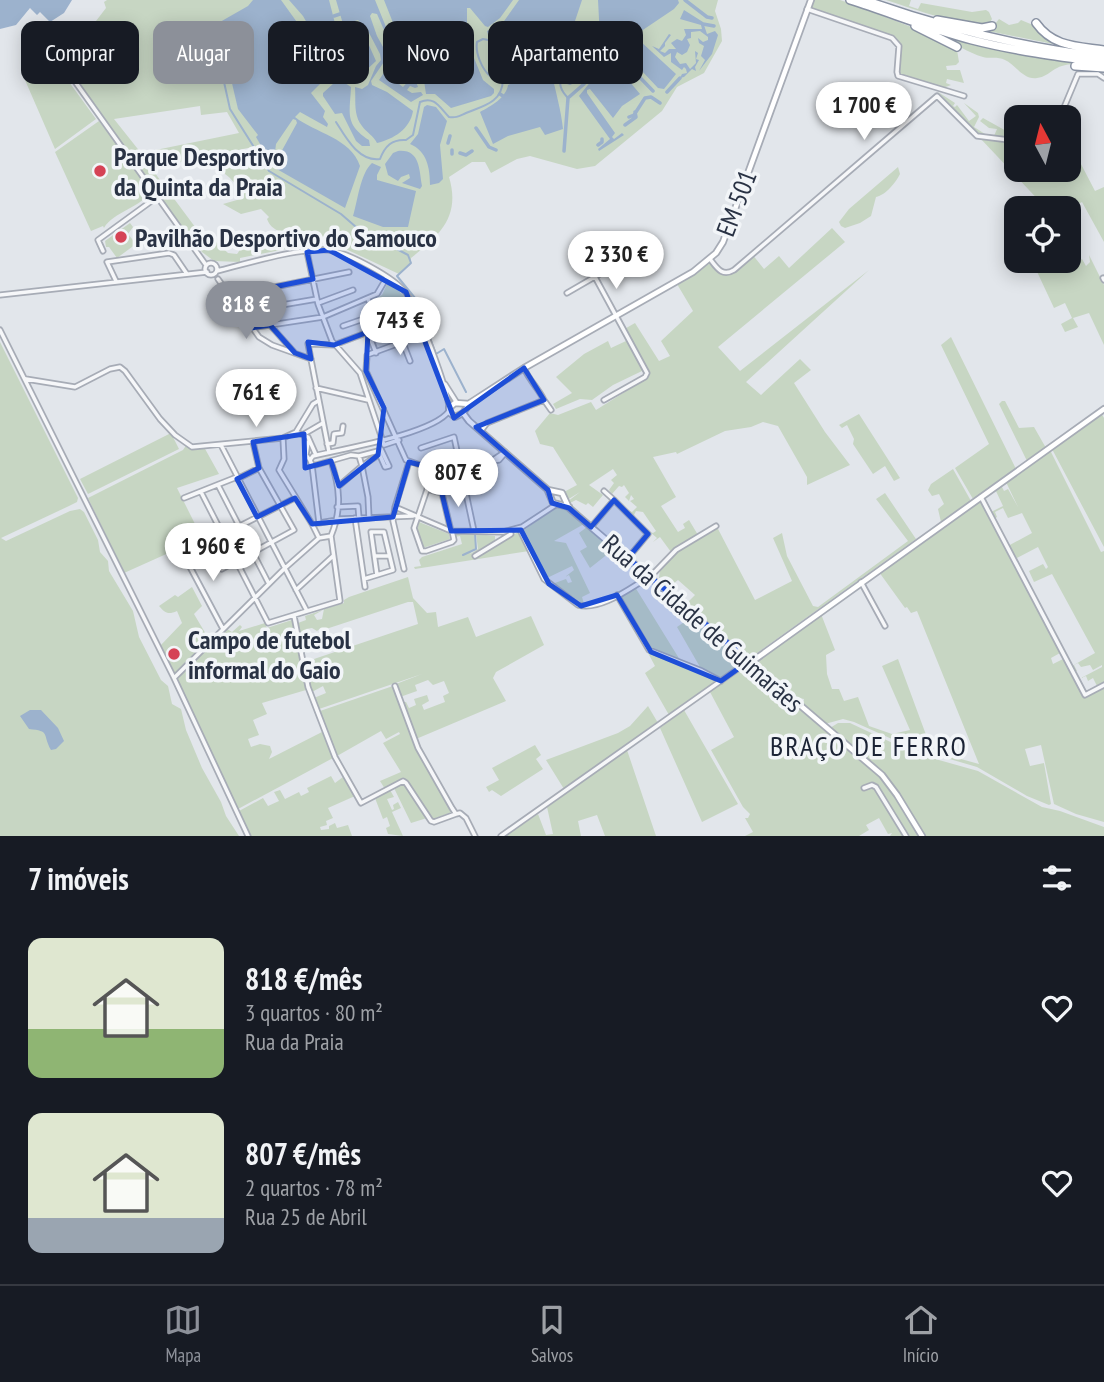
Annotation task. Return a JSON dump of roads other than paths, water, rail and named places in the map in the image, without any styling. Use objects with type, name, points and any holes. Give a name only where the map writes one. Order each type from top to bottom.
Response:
[{"type":"highway","points":[[850,0],[975,40],[1104,66]]},
{"type":"highway","points":[[865,0],[909,18],[1001,40],[1104,57]]},
{"type":"highway","points":[[909,18],[983,28],[992,26]]},
{"type":"highway","points":[[909,18],[957,47]]},
{"type":"highway","points":[[1037,23],[1045,35],[1053,40],[1104,50]]},
{"type":"highway","points":[[1075,66],[1104,66]]},
{"type":"main road","name":"EM 501","points":[[457,418],[471,403],[524,368],[694,272],[710,259],[723,242],[811,0]]},
{"type":"main road","name":"EM 501","points":[[449,410],[458,404],[471,403]]},
{"type":"main road","points":[[458,404],[469,421],[505,453],[548,490],[562,494],[569,508]]},
{"type":"main road","points":[[750,662],[1104,409]]},
{"type":"main road","points":[[449,410],[451,415],[469,421]]},
{"type":"main road","points":[[548,490],[551,499],[569,508]]},
{"type":"main road","points":[[551,499],[556,492]]},
{"type":"main road","points":[[558,504],[564,499]]},
{"type":"main road","name":"Rua da Cidade de Guimarães","points":[[569,508],[882,775],[897,794],[922,836]]},
{"type":"street","points":[[807,9],[895,39],[899,46],[898,76],[964,96]]},
{"type":"street","points":[[42,27],[47,29],[46,39],[49,46],[41,34],[42,27]]},
{"type":"street","points":[[1065,105],[1078,74],[1098,74],[1104,78]]},
{"type":"street","points":[[76,84],[212,275],[217,268]]},
{"type":"street","points":[[710,259],[725,274],[734,270],[937,96],[977,136],[1004,139]]},
{"type":"street","points":[[103,251],[98,240],[157,197]]},
{"type":"street","points":[[0,295],[196,273],[207,267],[233,267],[307,252],[337,251],[387,278],[408,296],[439,371],[449,410],[440,419],[359,456],[311,462]]},
{"type":"street","points":[[307,252],[323,317],[334,345],[361,376],[382,446],[378,455],[339,486]]},
{"type":"street","points":[[116,282],[107,262],[169,253],[174,255],[187,274]]},
{"type":"street","points":[[567,293],[636,253]]},
{"type":"street","points":[[234,305],[258,290],[349,272]]},
{"type":"street","points":[[595,277],[647,373],[645,377],[604,400]]},
{"type":"street","points":[[251,328],[323,317],[377,295],[387,278]]},
{"type":"street","points":[[218,279],[251,328],[265,342],[311,359]]},
{"type":"street","points":[[258,309],[317,301],[353,290]]},
{"type":"street","points":[[329,452],[309,343],[334,345],[379,328],[368,299]]},
{"type":"street","points":[[343,326],[375,315]]},
{"type":"street","points":[[270,325],[295,353]]},
{"type":"street","points":[[0,330],[174,678],[248,836]]},
{"type":"street","points":[[368,332],[376,353]]},
{"type":"street","points":[[404,569],[393,517],[409,462],[368,373],[367,355],[424,334]]},
{"type":"street","points":[[403,342],[410,361]]},
{"type":"street","points":[[24,378],[34,382],[75,387],[118,367],[124,369],[160,419],[184,443],[201,447],[283,438],[296,432],[313,404],[318,401]]},
{"type":"street","points":[[524,368],[551,410]]},
{"type":"street","points":[[439,371],[458,404]]},
{"type":"street","points":[[361,376],[368,373]]},
{"type":"street","points":[[30,389],[34,382]]},
{"type":"street","points":[[316,388],[370,401]]},
{"type":"street","points":[[481,431],[487,423],[544,400]]},
{"type":"street","points":[[304,434],[323,423]]},
{"type":"street","points":[[327,444],[332,443],[334,435],[342,433],[342,426]]},
{"type":"street","points":[[296,432],[304,434],[316,455]]},
{"type":"street","points":[[421,448],[454,437],[474,531]]},
{"type":"street","points":[[283,438],[284,459],[279,470],[319,538]]},
{"type":"street","points":[[309,440],[306,455],[311,462],[319,523]]},
{"type":"street","points":[[222,569],[294,530],[259,468],[253,442]]},
{"type":"street","points":[[221,445],[307,611]]},
{"type":"street","points":[[311,462],[316,455],[329,452],[382,446]]},
{"type":"street","points":[[460,467],[501,459],[505,453]]},
{"type":"street","points":[[359,456],[368,497],[369,518]]},
{"type":"street","points":[[409,462],[426,467],[458,460]]},
{"type":"street","points":[[201,492],[268,623],[340,601],[331,536],[338,520],[339,486],[331,461]]},
{"type":"street","points":[[435,466],[454,540],[422,551],[414,528],[435,466]]},
{"type":"street","points":[[184,498],[259,468]]},
{"type":"street","points":[[218,485],[269,584]]},
{"type":"street","points":[[427,489],[442,493]]},
{"type":"street","points":[[604,491],[648,534],[628,558]]},
{"type":"street","points":[[981,497],[1085,695],[1104,685]]},
{"type":"street","points":[[222,535],[295,498]]},
{"type":"street","points":[[545,511],[551,499]]},
{"type":"street","points":[[591,527],[614,500]]},
{"type":"street","points":[[395,507],[451,531],[496,532],[519,528],[558,504]]},
{"type":"street","points":[[337,507],[358,506],[365,587]]},
{"type":"street","points":[[312,524],[357,518],[417,516]]},
{"type":"street","points":[[519,528],[544,579],[574,603],[584,607],[617,595],[650,577],[676,550],[716,526]]},
{"type":"street","points":[[475,556],[511,534],[510,531]]},
{"type":"street","points":[[364,579],[377,575],[393,570],[384,532],[371,532],[377,575]]},
{"type":"street","points":[[496,532],[499,542]]},
{"type":"street","points":[[174,678],[284,569],[319,538],[331,536]]},
{"type":"street","points":[[181,550],[223,629]]},
{"type":"street","points":[[296,590],[334,555]]},
{"type":"street","points":[[374,557],[390,556]]},
{"type":"street","points":[[861,582],[885,626]]},
{"type":"street","points":[[617,595],[649,650],[722,681]]},
{"type":"street","points":[[294,616],[308,687],[335,757],[363,803],[403,781],[431,821],[460,813],[466,818],[475,836]]},
{"type":"street","points":[[501,836],[750,662]]},
{"type":"street","points":[[395,686],[418,748],[456,814]]},
{"type":"street","points":[[864,788],[872,785],[876,787],[906,836]]},
{"type":"water","points":[[0,0],[72,0],[64,13],[52,21],[40,12],[37,15],[30,8],[16,25],[0,29]]},
{"type":"water","points":[[253,0],[281,0],[296,21],[268,21],[268,84],[320,84],[311,93],[325,111],[323,117],[327,127],[300,112],[295,117],[341,142],[360,166],[345,208],[275,168],[274,165],[297,123],[296,120],[293,119],[276,144],[270,161],[256,137],[258,135],[238,109],[232,84],[254,84],[254,21],[222,21],[248,6]]},
{"type":"water","points":[[289,0],[329,0],[334,21],[306,21]]},
{"type":"water","points":[[336,0],[375,0],[384,21],[383,28],[377,14],[372,13],[370,16],[383,47],[383,63],[371,81],[372,85],[387,92],[413,111],[405,128],[395,136],[377,143],[357,117],[355,87],[362,89],[369,84],[381,60],[380,54],[369,33],[369,21],[342,21]]},
{"type":"water","points":[[384,0],[513,0],[500,18],[488,21],[488,27],[470,8],[467,8],[467,21],[392,21]]},
{"type":"water","points":[[519,0],[582,0],[575,21],[504,21]]},
{"type":"water","points":[[598,0],[678,0],[679,3],[643,30],[643,21],[599,21]]},
{"type":"water","points":[[684,10],[703,22],[707,34],[715,31],[718,35],[712,54],[699,71],[705,60],[701,56],[704,46],[699,43],[698,38],[703,42],[708,40],[708,37],[700,31],[691,32],[691,38],[687,39],[690,45],[687,52],[682,55],[677,52],[675,57],[680,64],[686,63],[690,69],[696,63],[695,51],[698,53],[696,59],[699,60],[696,71],[692,69],[684,77],[680,78],[687,73],[686,69],[684,67],[682,70],[671,62],[671,53],[664,57],[652,46],[659,49],[669,34],[671,35],[660,51],[665,53],[669,49],[676,49],[671,43],[677,39],[682,41],[686,35],[684,29],[702,29],[701,25],[680,19]]},
{"type":"water","points":[[643,44],[676,74],[664,89],[658,88],[643,72]]},
{"type":"water","points":[[369,45],[376,61],[369,68]]},
{"type":"water","points":[[474,58],[483,80],[494,89],[491,96],[451,108],[435,94],[426,94],[424,84],[474,84]]},
{"type":"water","points":[[333,84],[346,84],[351,87],[350,117],[356,129],[369,140],[370,146],[362,146],[356,141],[342,113],[335,114],[323,93]]},
{"type":"water","points":[[385,84],[399,84],[403,87],[406,84],[417,84],[418,87],[410,86],[407,90],[412,93],[421,92],[423,95],[411,102]]},
{"type":"water","points":[[554,84],[563,129],[545,135],[540,127],[508,136],[493,144],[480,112],[501,98],[508,85]]},
{"type":"water","points":[[589,84],[632,84],[640,94],[622,106],[613,118],[590,89],[587,90],[615,133],[612,137],[614,139],[622,133],[624,135],[599,151],[610,139],[579,96]]},
{"type":"water","points":[[424,107],[436,107],[447,121],[440,145],[443,179],[430,185],[424,156],[410,144],[418,134]]},
{"type":"water","points":[[393,153],[411,153],[417,161],[422,186],[420,189],[402,183],[410,178],[409,174],[398,181],[388,175],[385,164]]},
{"type":"water","points":[[372,163],[381,167],[377,180],[416,191],[408,227],[383,227],[353,216],[362,180]]},
{"type":"water","points":[[30,710],[41,710],[58,728],[64,741],[56,749],[51,750],[45,734],[29,729],[20,716]]},
{"type":"waterway","points":[[685,0],[712,18]]},
{"type":"waterway","points":[[334,16],[340,14]]},
{"type":"waterway","points":[[703,24],[714,26]]},
{"type":"waterway","points":[[336,122],[359,153],[372,159],[380,159],[390,144],[406,140],[413,135],[420,102],[433,101],[449,117],[460,116],[485,106],[499,94],[503,80],[498,76],[490,76],[482,65],[477,42],[483,39],[537,45],[555,50],[560,67],[561,88],[568,98]]},
{"type":"waterway","points":[[667,92],[680,78]]},
{"type":"waterway","points":[[643,81],[653,91]]},
{"type":"waterway","points":[[224,84],[230,109],[269,171],[341,214],[356,227],[408,255],[411,263],[397,276],[415,298],[436,354],[444,349],[466,392]]},
{"type":"waterway","points":[[564,151],[568,98],[584,84]]},
{"type":"waterway","points":[[629,117],[634,115],[645,98],[651,97],[660,103]]},
{"type":"waterway","points":[[625,125],[636,117],[635,112]]},
{"type":"waterway","points":[[476,128],[489,147],[496,150]]},
{"type":"waterway","points":[[448,143],[450,136]]},
{"type":"waterway","points":[[598,145],[602,139]]},
{"type":"waterway","points":[[460,153],[466,155],[472,151]]},
{"type":"waterway","points":[[463,555],[476,549],[475,534]]},
{"type":"place","name":"Parque Desportivo da Quinta da Praia","points":[[100,171]]},
{"type":"place","name":"Pavilhão Desportivo do Samouco","points":[[121,237]]},
{"type":"place","name":"Campo de futebol informal do Gaio","points":[[174,654]]},
{"type":"district","name":"BRAÇO DE FERRO","points":[[869,745]]}]
